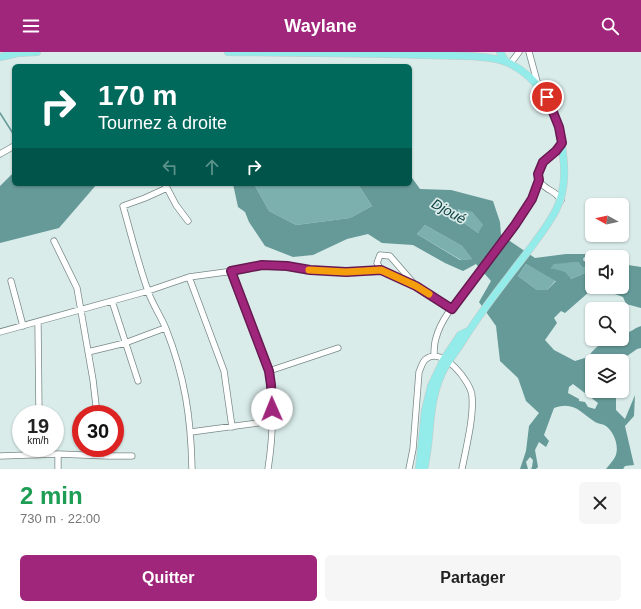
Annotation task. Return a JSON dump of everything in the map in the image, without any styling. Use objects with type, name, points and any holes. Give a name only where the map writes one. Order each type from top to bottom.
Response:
[{"type":"main road","points":[[0,57],[18,52],[37,52]]},
{"type":"main road","points":[[228,52],[480,55],[508,63],[523,72],[547,97],[554,112],[562,143],[564,166],[561,200],[549,222],[533,245],[468,330],[460,335],[446,360],[434,377],[428,396],[419,469]]},
{"type":"main road","points":[[500,52],[508,63]]},
{"type":"main road","points":[[424,469],[430,412],[446,360]]},
{"type":"street","points":[[508,63],[519,52]]},
{"type":"street","points":[[529,52],[538,86]]},
{"type":"street","points":[[561,200],[556,193],[543,186],[539,180],[538,174],[543,162],[556,151],[562,143]]},
{"type":"street","points":[[0,154],[12,147]]},
{"type":"street","points":[[434,356],[436,338],[441,326],[515,225],[532,199],[539,180]]},
{"type":"street","points":[[188,221],[176,205],[166,186],[145,198],[123,206],[148,291],[165,328],[184,388],[191,432],[192,469]]},
{"type":"street","points":[[54,241],[77,288],[96,405]]},
{"type":"street","points":[[381,270],[377,263],[380,255],[390,256],[395,259],[416,286]]},
{"type":"street","points":[[0,332],[80,311],[189,278],[262,265],[346,272],[381,270],[416,286],[452,309]]},
{"type":"street","points":[[231,271],[269,371],[272,421],[268,469]]},
{"type":"street","points":[[189,278],[224,371],[232,427]]},
{"type":"street","points":[[11,281],[23,326]]},
{"type":"street","points":[[112,301],[138,381]]},
{"type":"street","points":[[38,322],[38,405]]},
{"type":"street","points":[[88,352],[125,343],[165,328]]},
{"type":"street","points":[[269,371],[338,348]]},
{"type":"street","points":[[410,469],[419,372],[426,359],[434,356],[446,360],[465,378],[470,387],[472,396],[470,422],[462,469]]},
{"type":"street","points":[[191,432],[272,421]]},
{"type":"street","points":[[0,456],[12,456]]},
{"type":"street","points":[[124,456],[132,456]]},
{"type":"street","points":[[58,457],[58,469]]},
{"type":"shaded area","points":[[255,186],[359,186],[372,206],[350,218],[296,225],[269,211]]},
{"type":"shaded area","points":[[458,208],[472,212],[484,226],[478,233],[464,223]]},
{"type":"shaded area","points":[[425,225],[462,246],[472,259],[461,260],[417,234]]},
{"type":"shaded area","points":[[578,262],[582,267],[585,267],[585,273],[571,279],[551,268],[554,263]]},
{"type":"shaded area","points":[[526,264],[556,280],[547,290],[537,290],[518,276]]},
{"type":"water","points":[[12,174],[12,186],[95,186],[59,228],[0,243],[0,186]]},
{"type":"water","name":"Djoué","points":[[412,178],[420,189],[451,190],[493,201],[500,222],[501,235],[535,258],[566,254],[585,254],[583,260],[585,262],[585,267],[582,267],[578,262],[554,264],[551,268],[565,272],[571,279],[585,273],[585,294],[587,294],[565,313],[561,311],[554,318],[557,323],[545,340],[554,350],[575,361],[585,358],[585,393],[573,384],[569,387],[568,393],[579,399],[579,401],[585,402],[588,407],[595,409],[598,403],[591,398],[616,398],[616,410],[625,419],[635,395],[634,416],[625,426],[634,465],[625,466],[623,469],[606,469],[614,458],[617,449],[614,436],[609,429],[606,426],[595,422],[581,411],[572,407],[561,406],[554,408],[544,435],[549,441],[546,447],[539,442],[535,450],[538,467],[536,469],[531,469],[533,460],[530,457],[526,462],[528,469],[520,469],[526,451],[529,426],[539,413],[526,401],[518,378],[500,361],[496,326],[479,302],[491,281],[476,264],[463,271],[445,263],[413,245],[382,243],[368,234],[347,239],[313,255],[293,257],[265,246],[249,222],[245,212],[238,207],[233,186],[255,186],[269,211],[296,225],[350,218],[372,206],[359,186],[412,186]],"holes":[[[458,209],[472,212],[483,225],[478,233],[464,223]],[[425,225],[462,246],[472,259],[460,260],[417,234]],[[526,264],[556,281],[547,290],[537,290],[518,276]]]},
{"type":"water","points":[[629,265],[641,267],[641,308],[629,305],[629,302],[625,302],[623,297],[615,294],[629,294]]},
{"type":"water","points":[[641,326],[641,348],[629,355],[591,354],[599,346],[629,346],[629,332]]},
{"type":"waterway","points":[[0,113],[12,132]]},
{"type":"slow traffic","points":[[309,270],[346,272],[381,270],[396,276],[429,294]]},
{"type":"route","points":[[272,409],[269,371],[231,271],[248,269],[262,265],[346,272],[381,270],[416,286],[452,309],[515,225],[532,199],[539,180],[538,174],[543,162],[556,151],[562,143],[559,127],[547,97]]}]
